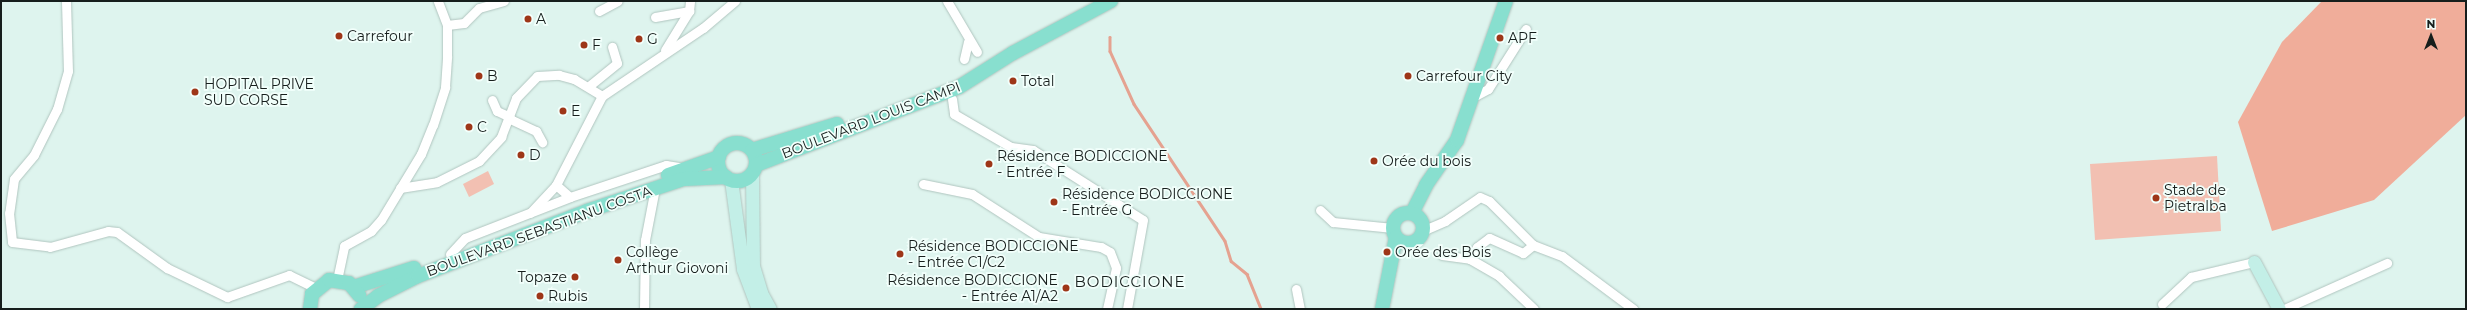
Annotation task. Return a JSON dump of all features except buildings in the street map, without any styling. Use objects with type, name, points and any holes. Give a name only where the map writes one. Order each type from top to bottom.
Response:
[{"type":"main road","name":"BOULEVARD LOUIS CAMPI","points":[[752,150],[848,121],[954,79],[1092,1]]},
{"type":"main road","name":"BOULEVARD LOUIS CAMPI","points":[[754,169],[959,87],[1111,1]]},
{"type":"main road","points":[[1412,213],[1426,185],[1457,140],[1506,1]]},
{"type":"main road","points":[[758,309],[743,269],[737,200],[728,178],[719,168],[719,156],[724,148],[735,143],[752,150],[754,169],[753,266],[761,293],[770,309]]},
{"type":"main road","name":"BOULEVARD SEBASTIANU COSTA","points":[[354,287],[450,254],[719,156]]},
{"type":"main road","points":[[728,178],[743,180],[754,169]]},
{"type":"main road","name":"BOULEVARD SEBASTIANU COSTA","points":[[361,309],[378,296],[418,276],[655,188],[684,180],[728,178]]},
{"type":"main road","points":[[1400,236],[1422,231],[1422,222],[1412,213]]},
{"type":"main road","points":[[1389,309],[1400,236],[1399,216],[1412,213]]},
{"type":"main road","points":[[1382,309],[1400,236]]},
{"type":"main road","points":[[2254,262],[2279,309]]},
{"type":"main road","points":[[307,306],[316,288],[337,280],[354,287],[361,309]]},
{"type":"street","points":[[66,1],[68,71],[57,109],[34,155],[14,179],[9,213],[12,242],[50,247],[108,231],[117,232],[167,268],[227,297],[289,275],[316,288]]},
{"type":"street","points":[[337,280],[344,246],[371,231],[421,154],[445,87],[447,26],[438,1]]},
{"type":"street","points":[[447,26],[464,23],[479,8],[504,1]]},
{"type":"street","points":[[599,11],[618,1]]},
{"type":"street","points":[[664,52],[689,11],[690,1]]},
{"type":"street","points":[[530,213],[556,185],[602,96],[664,52],[703,28],[734,1]]},
{"type":"street","points":[[947,1],[968,41],[978,52]]},
{"type":"street","points":[[655,17],[689,11]]},
{"type":"street","points":[[1473,97],[1488,89],[1526,29]]},
{"type":"street","points":[[964,59],[968,41]]},
{"type":"street","points":[[589,86],[617,63],[612,47]]},
{"type":"street","points":[[400,188],[437,182],[478,161],[501,137],[510,118],[516,98],[537,76],[559,74],[589,86],[602,96]]},
{"type":"street","points":[[952,99],[954,114],[1011,147],[1033,150],[1143,220],[1127,309]]},
{"type":"street","points":[[492,100],[498,111],[536,131],[542,142]]},
{"type":"street","points":[[450,254],[465,238],[570,197],[666,165],[688,168]]},
{"type":"street","points":[[923,184],[947,186],[972,194],[1039,237],[1101,247],[1110,252],[1116,268],[1107,309]]},
{"type":"street","points":[[556,185],[570,197]]},
{"type":"street","points":[[644,309],[645,240],[655,188]]},
{"type":"street","points":[[1422,231],[1445,221],[1480,197],[1489,201],[1533,245],[1562,256],[1633,309]]},
{"type":"street","points":[[1320,210],[1334,222],[1400,236]]},
{"type":"street","points":[[1470,259],[1477,247],[1489,238],[1523,253],[1533,245]]},
{"type":"street","points":[[1442,255],[1470,259],[1499,276],[1534,309]]},
{"type":"street","points":[[2162,304],[2191,277],[2254,262]]},
{"type":"street","points":[[2284,309],[2387,263]]},
{"type":"street","points":[[1296,289],[1300,309]]},
{"type":"shaded area","points":[[2322,1],[2466,1],[2466,115],[2374,200],[2272,231],[2238,122],[2282,42]]},
{"type":"shaded area","name":"Stade de Pietralba","points":[[2217,156],[2221,231],[2095,240],[2090,164]]},
{"type":"shaded area","points":[[488,171],[494,184],[469,197],[463,184]]},
{"type":"waterway","points":[[1110,37],[1110,51],[1134,104],[1225,241],[1231,261],[1247,274],[1261,309]]},
{"type":"place","name":"A","points":[[528,19]]},
{"type":"place","name":"Carrefour","points":[[339,36]]},
{"type":"place","name":"APF","points":[[1500,38]]},
{"type":"place","name":"G","points":[[639,39]]},
{"type":"place","name":"F","points":[[584,45]]},
{"type":"place","name":"B","points":[[479,76]]},
{"type":"place","name":"Carrefour City","points":[[1408,76]]},
{"type":"place","name":"Total","points":[[1013,81]]},
{"type":"place","name":"HOPITAL PRIVE SUD CORSE","points":[[195,92]]},
{"type":"place","name":"E","points":[[563,111]]},
{"type":"place","name":"C","points":[[469,127]]},
{"type":"place","name":"D","points":[[521,155]]},
{"type":"place","name":"Orée du bois","points":[[1374,161]]},
{"type":"place","name":"Résidence BODICCIONE - Entrée F","points":[[989,164]]},
{"type":"place","name":"Stade de Pietralba","points":[[2156,198]]},
{"type":"place","name":"Résidence BODICCIONE - Entrée G","points":[[1054,202]]},
{"type":"place","name":"Orée des Bois","points":[[1387,252]]},
{"type":"place","name":"Résidence BODICCIONE - Entrée C1/C2","points":[[900,254]]},
{"type":"place","name":"Collège Arthur Giovoni","points":[[618,260]]},
{"type":"place","name":"Topaze","points":[[575,277]]},
{"type":"place","name":"Résidence BODICCIONE - Entrée A1/A2","points":[[1066,288]]},
{"type":"place","name":"Rubis","points":[[540,296]]},
{"type":"district","name":"BODICCIONE","points":[[1130,282]]}]
